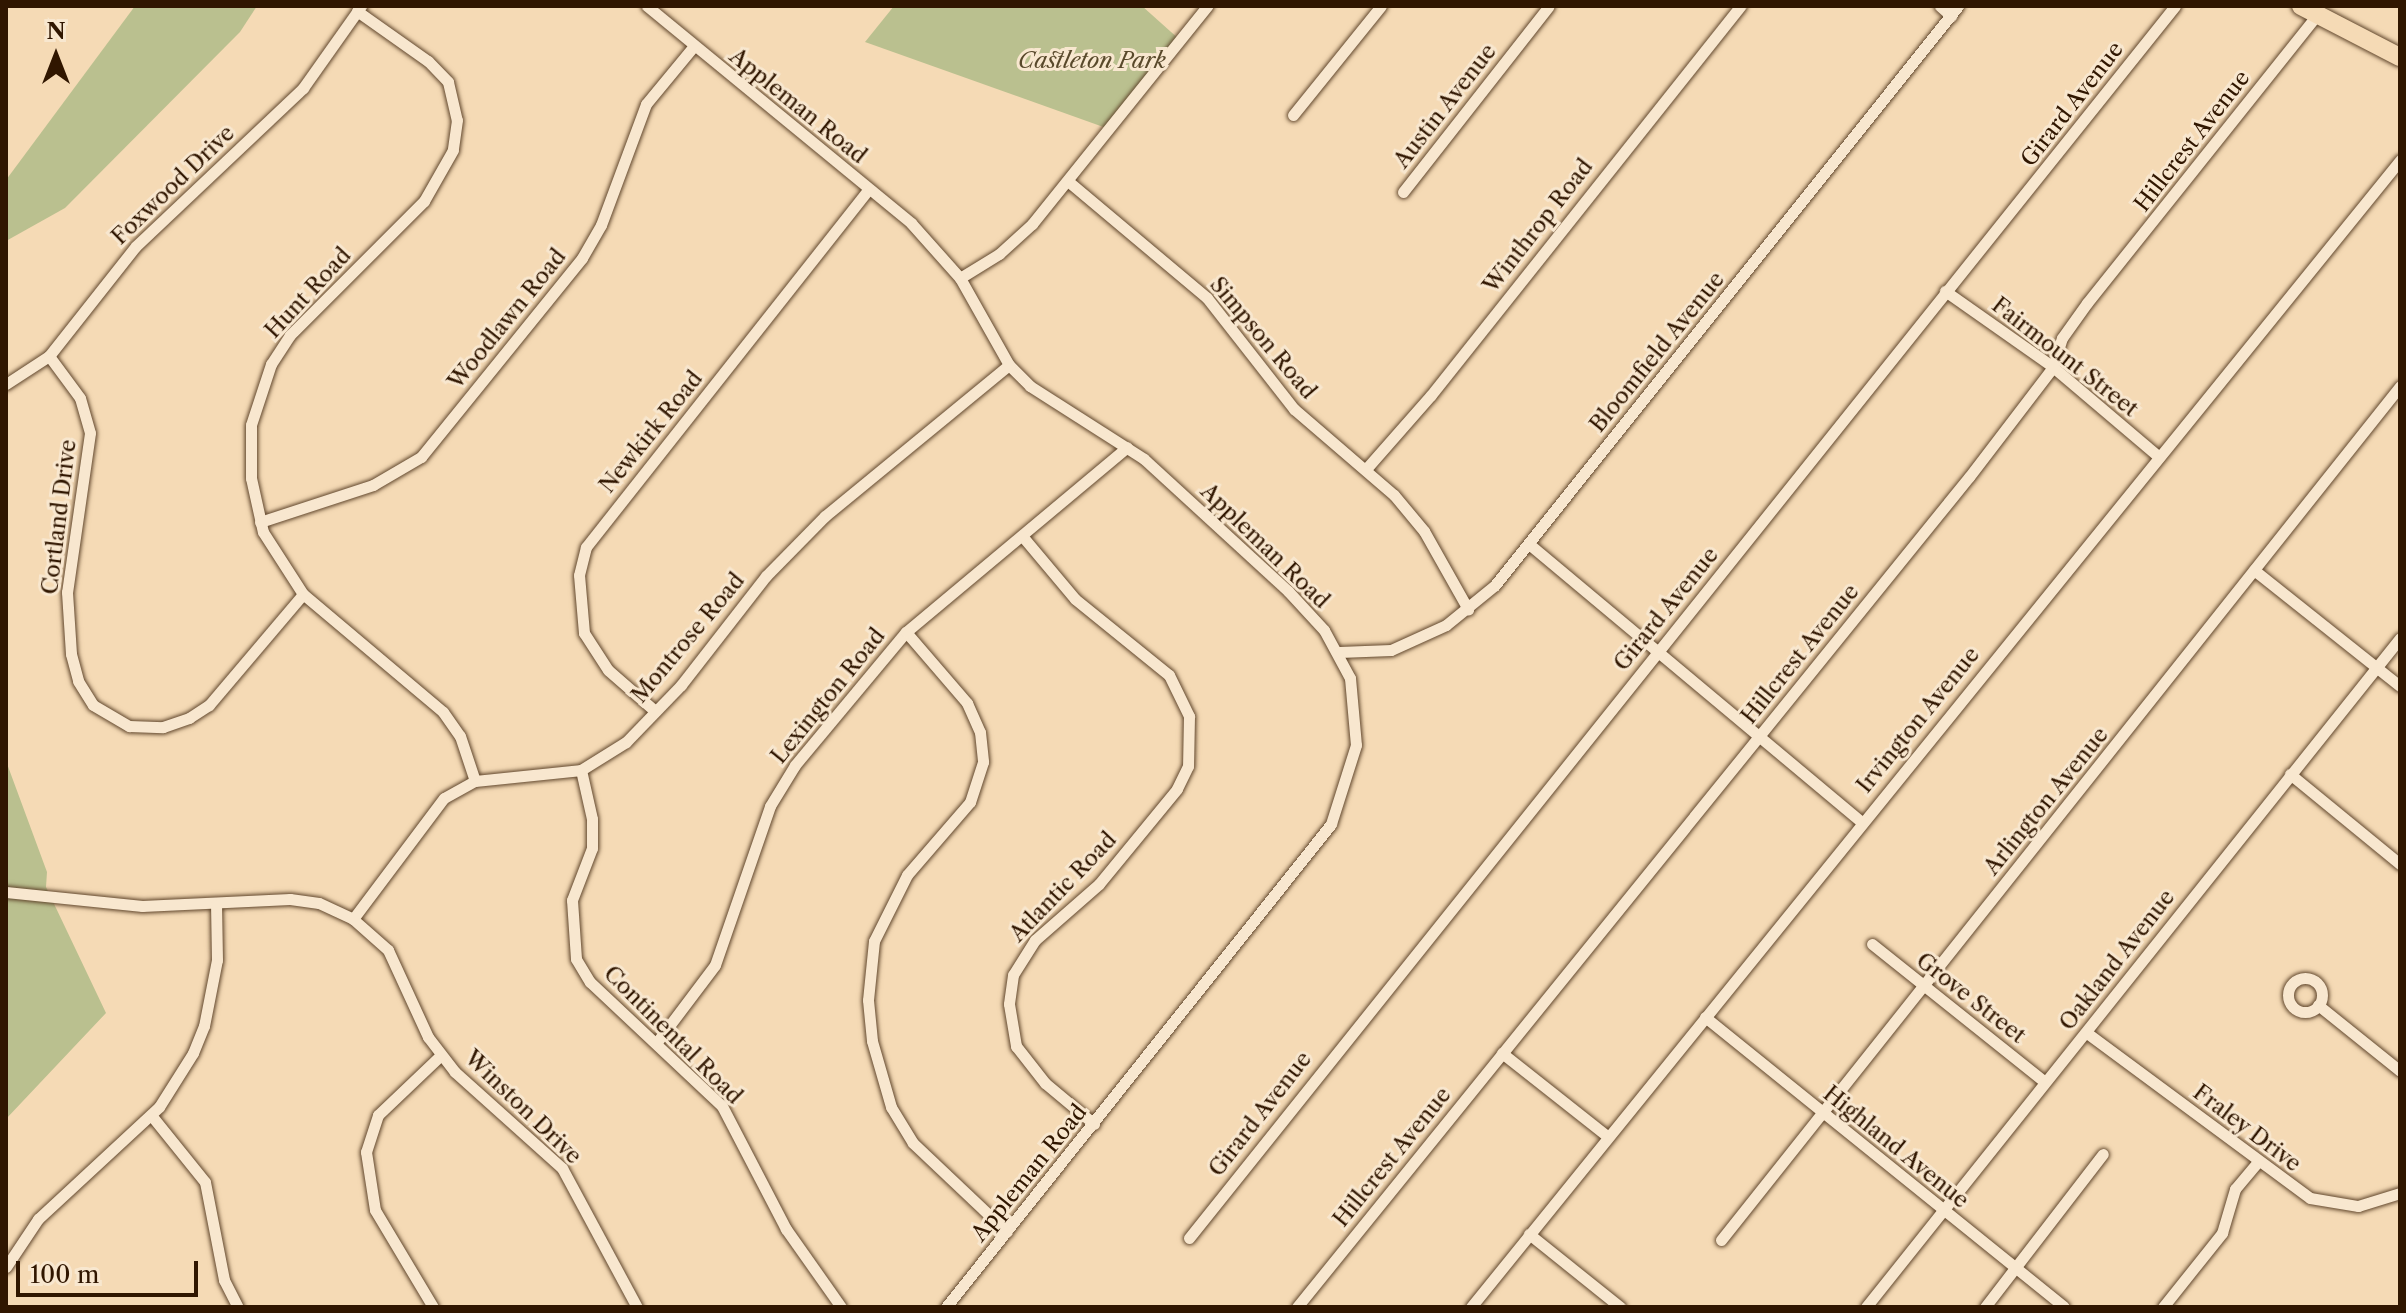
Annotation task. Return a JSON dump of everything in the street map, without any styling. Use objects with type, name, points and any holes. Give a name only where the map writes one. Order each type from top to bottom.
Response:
[{"type":"main road","points":[[2309,10],[2400,57]]},
{"type":"street","name":"Appleman Road","points":[[647,6],[693,47],[911,223],[960,278],[1009,365],[1030,386],[1127,447],[1288,591],[1339,652],[1356,708],[1356,745],[1331,824],[946,1307]]},
{"type":"street","points":[[960,278],[999,254],[1069,182],[1207,6]]},
{"type":"street","points":[[1293,115],[1381,6]]},
{"type":"street","name":"Austin Avenue","points":[[1403,192],[1549,6]]},
{"type":"street","name":"Winthrop Road","points":[[1366,469],[1431,395],[1740,6]]},
{"type":"street","points":[[1940,6],[1954,11]]},
{"type":"street","name":"Girard Avenue","points":[[1189,1238],[2175,6]]},
{"type":"street","name":"Foxwood Drive","points":[[6,384],[49,356],[136,246],[303,88],[359,9]]},
{"type":"street","name":"Hunt Road","points":[[359,9],[428,61],[448,82],[457,120],[453,150],[424,201],[290,335],[271,364],[251,425],[251,478],[260,522],[279,561],[303,594],[443,712],[460,736],[475,781]]},
{"type":"street","name":"Hillcrest Avenue","points":[[1297,1307],[1761,734],[2053,367],[2062,338],[2087,303],[2309,10]]},
{"type":"street","name":"Bloomfield Avenue","points":[[1339,652],[1391,650],[1446,625],[1468,609],[1529,544],[1954,11]]},
{"type":"street","name":"Woodlawn Road","points":[[260,522],[373,485],[421,457],[582,258],[601,225],[646,104],[693,47]]},
{"type":"street","name":"Irvington Avenue","points":[[1471,1307],[2400,160]]},
{"type":"street","name":"Simpson Road","points":[[1069,182],[1207,298],[1286,401],[1366,469],[1424,531],[1468,609]]},
{"type":"street","name":"Newkirk Road","points":[[655,711],[608,670],[584,633],[579,575],[586,547],[869,189]]},
{"type":"street","name":"Fairmount Street","points":[[1945,291],[2053,367],[2159,457]]},
{"type":"street","name":"Cortland Drive","points":[[49,356],[80,398],[90,433],[67,592],[71,654],[78,681],[93,705],[129,726],[163,727],[189,718],[209,705],[303,594]]},
{"type":"street","name":"Montrose Road","points":[[353,919],[444,798],[475,781],[581,770],[610,755],[655,711],[766,576],[825,516],[1009,365]]},
{"type":"street","name":"Arlington Avenue","points":[[1721,1240],[2400,386]]},
{"type":"street","name":"Lexington Road","points":[[657,1042],[715,965],[770,806],[795,765],[906,632],[1127,447]]},
{"type":"street","name":"Atlantic Road","points":[[1023,537],[1075,599],[1169,675],[1189,716],[1188,766],[1177,789],[1099,884],[1035,940],[1013,975],[1009,1004],[1016,1046],[1045,1083],[1094,1124]]},
{"type":"street","points":[[1529,544],[1761,734],[1861,822]]},
{"type":"street","points":[[2254,570],[2400,686]]},
{"type":"street","points":[[906,632],[967,703],[980,732],[983,762],[970,802],[901,884],[874,941],[869,967],[872,1041],[891,1107],[913,1143],[1007,1232]]},
{"type":"street","name":"Oakland Avenue","points":[[1866,1307],[2400,638]]},
{"type":"street","name":"Continental Road","points":[[581,770],[592,819],[592,848],[572,900],[572,948],[590,982],[722,1106],[786,1229],[841,1307]]},
{"type":"street","points":[[2290,774],[2400,864]]},
{"type":"street","name":"Winston Drive","points":[[6,892],[142,906],[216,905],[290,899],[319,903],[353,919],[388,950],[441,1055],[562,1168],[637,1307]]},
{"type":"street","points":[[6,1267],[49,1208],[151,1115],[204,1026],[217,960],[216,905]]},
{"type":"street","name":"Grove Street","points":[[1872,944],[2045,1082]]},
{"type":"street","points":[[2318,1005],[2400,1071]]},
{"type":"street","name":"Highland Avenue","points":[[1705,1017],[2064,1307]]},
{"type":"street","name":"Fraley Drive","points":[[2087,1033],[2293,1188],[2332,1205],[2358,1206],[2400,1193]]},
{"type":"street","points":[[1502,1053],[1607,1136]]},
{"type":"street","points":[[433,1307],[375,1210],[366,1152],[378,1115],[441,1055]]},
{"type":"street","points":[[151,1115],[205,1182],[221,1269],[238,1307]]},
{"type":"street","points":[[1985,1307],[2103,1154]]},
{"type":"street","points":[[2163,1307],[2222,1233],[2235,1189],[2258,1162]]},
{"type":"street","points":[[1529,1234],[1620,1307]]},
{"type":"green space","points":[[135,6],[257,6],[240,32],[65,208],[6,241],[6,180]]},
{"type":"green space","name":"Castleton Park","points":[[894,6],[1142,6],[1180,40],[1109,129],[865,42]]},
{"type":"green space","points":[[6,761],[47,872],[46,887],[106,1013],[6,1119]]}]
